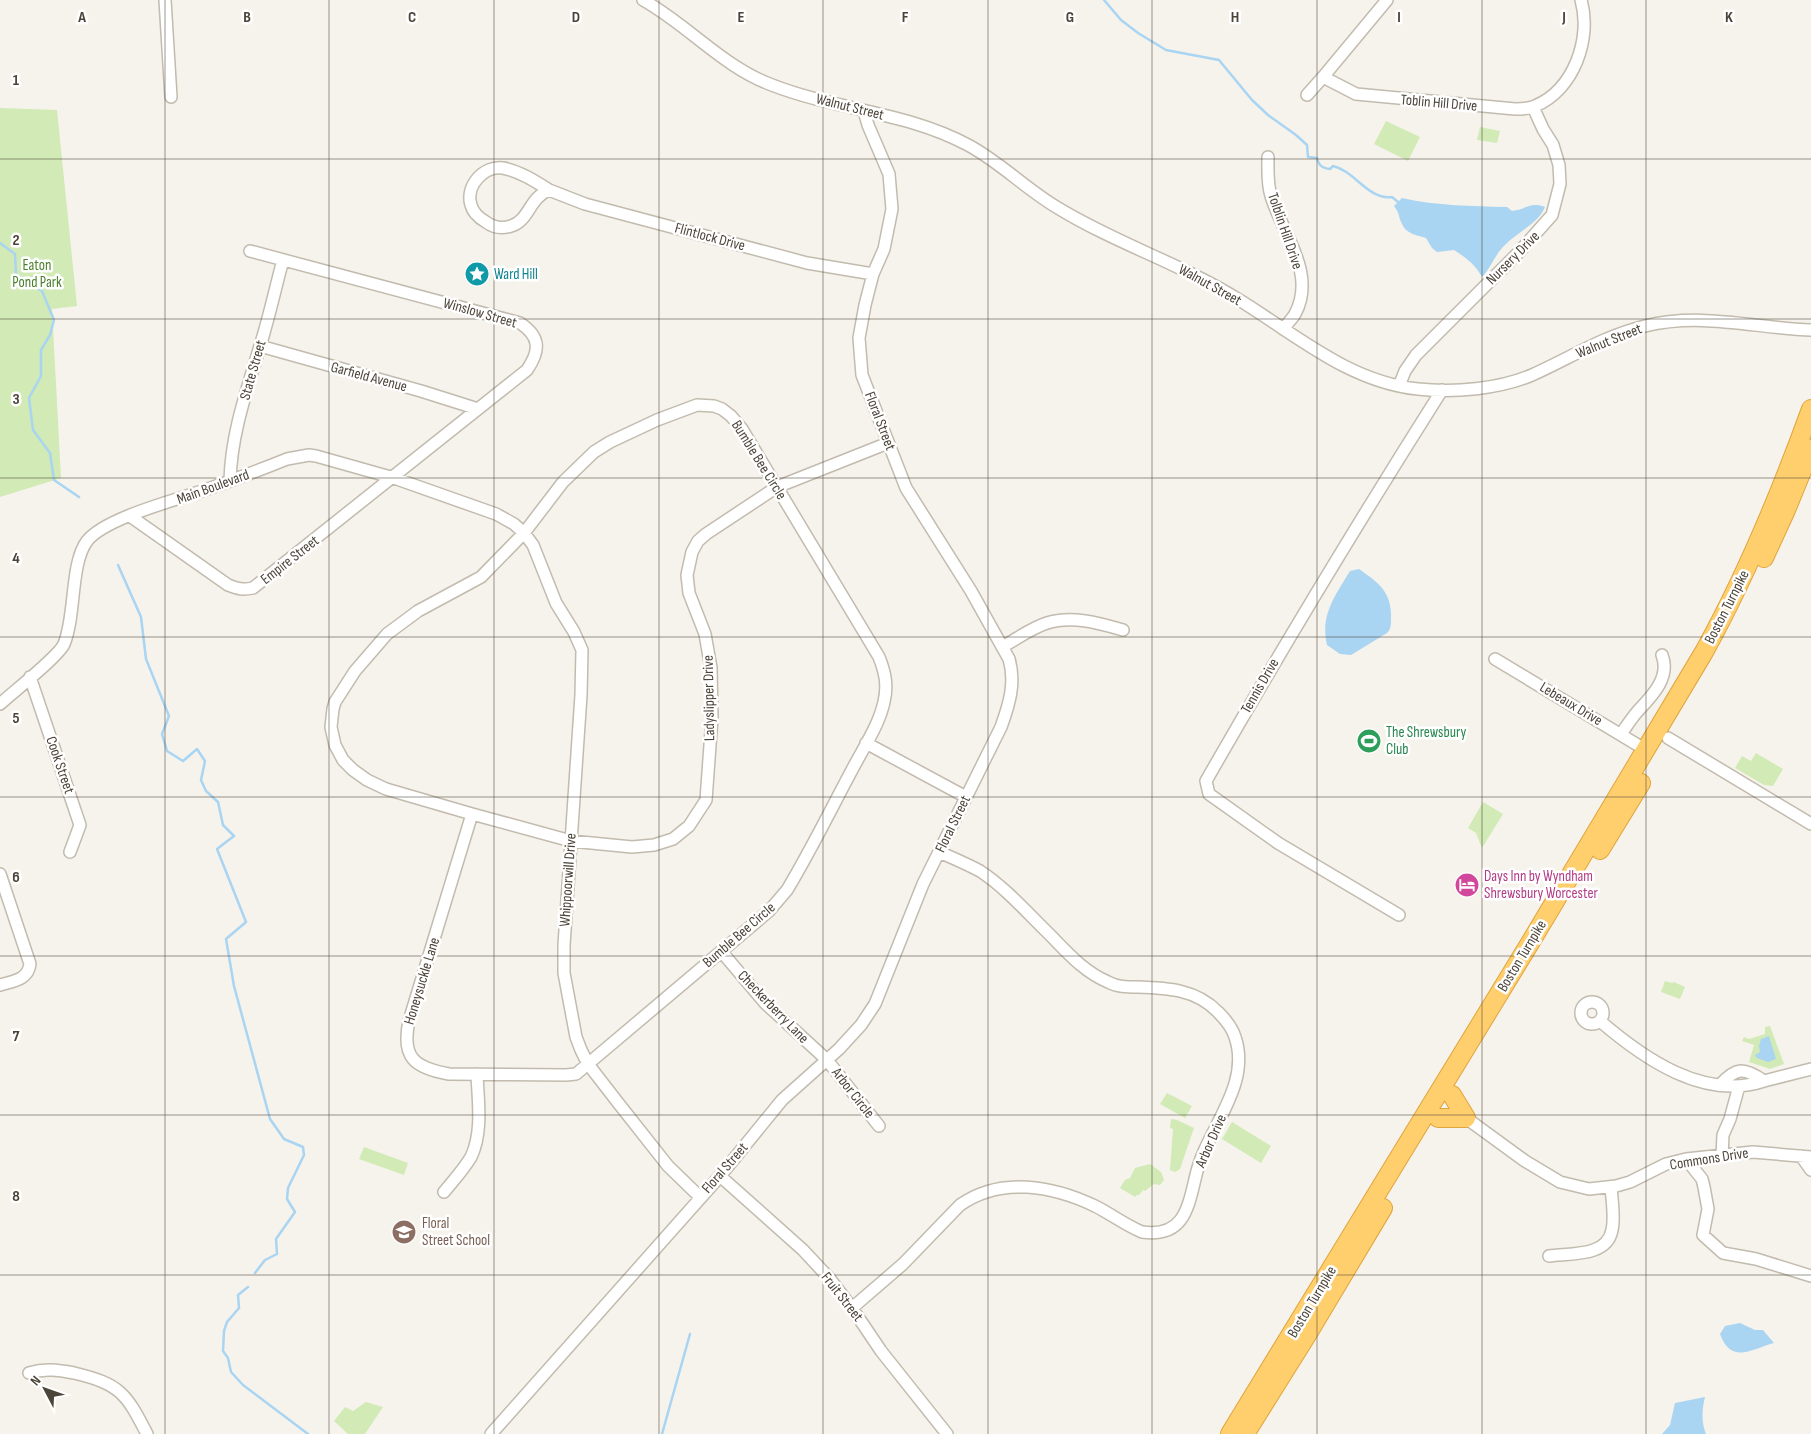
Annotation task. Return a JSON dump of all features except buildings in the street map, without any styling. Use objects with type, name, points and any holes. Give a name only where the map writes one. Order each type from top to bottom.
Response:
[{"type":"highway","name":"Boston Turnpike","points":[[1230,1434],[1324,1284],[1704,652],[1740,583],[1772,510],[1811,409]]},
{"type":"highway","name":"Boston Turnpike","points":[[1245,1434],[1307,1336],[1668,738],[1710,665],[1786,510],[1811,449]]},
{"type":"highway","points":[[1452,1095],[1466,1118]]},
{"type":"highway","points":[[1438,1118],[1466,1118]]},
{"type":"street","points":[[165,0],[171,97]]},
{"type":"street","name":"Walnut Street","points":[[644,0],[678,22],[735,66],[762,81],[808,97],[930,127],[970,146],[1057,208],[1102,232],[1201,277],[1355,372],[1399,386],[1419,390],[1442,390],[1486,388],[1517,381],[1617,334],[1648,325],[1670,322],[1712,320],[1811,330]]},
{"type":"street","points":[[1307,95],[1387,0]]},
{"type":"street","name":"Toblin Hill Drive","points":[[1323,77],[1356,94],[1376,97],[1503,109],[1533,107],[1547,100],[1572,71],[1582,48],[1585,29],[1585,13],[1581,0]]},
{"type":"street","name":"Nursery Drive","points":[[1399,386],[1405,371],[1416,355],[1520,251],[1552,215],[1560,184],[1559,165],[1552,145],[1533,107]]},
{"type":"street","name":"Floral Street","points":[[490,1434],[700,1196],[720,1176],[782,1100],[827,1060],[861,1025],[876,1004],[923,884],[1001,727],[1008,709],[1012,686],[1012,667],[971,591],[906,488],[860,366],[859,338],[865,305],[873,274],[887,237],[892,209],[889,174],[864,111]]},
{"type":"street","name":"Tolblin Hill Drive","points":[[1268,157],[1271,196],[1299,264],[1301,283],[1299,302],[1295,314],[1283,329]]},
{"type":"street","name":"Flintlock Drive","points":[[549,190],[538,195],[519,222],[514,226],[504,228],[491,225],[480,218],[471,206],[470,199],[473,185],[477,179],[489,169],[501,168],[512,170],[549,190],[585,204],[807,263],[873,274]]},
{"type":"street","name":"Winslow Street","points":[[250,251],[520,323],[533,335],[537,350],[528,370],[394,478]]},
{"type":"street","name":"State Street","points":[[230,481],[230,463],[245,393],[260,346],[283,260]]},
{"type":"street","name":"Garfield Avenue","points":[[260,346],[478,409]]},
{"type":"street","name":"Tennis Drive","points":[[1399,915],[1237,815],[1209,794],[1206,781],[1320,586],[1442,390]]},
{"type":"street","name":"Bumble Bee Circle","points":[[571,841],[386,789],[367,780],[343,760],[335,745],[331,727],[335,702],[355,671],[386,634],[418,611],[481,577],[524,533],[563,482],[594,452],[610,442],[658,420],[697,406],[714,406],[731,416],[742,430],[878,657],[885,672],[884,703],[880,716],[866,743],[787,890],[770,910],[588,1064]]},
{"type":"street","name":"Ladyslipper Drive","points":[[571,841],[632,847],[666,843],[690,826],[704,804],[712,718],[711,668],[705,634],[688,588],[687,575],[692,552],[698,541],[777,487],[888,443]]},
{"type":"street","name":"Main Boulevard","points":[[0,704],[58,652],[64,644],[69,628],[79,560],[86,542],[100,529],[130,516],[287,459],[309,455],[335,460],[394,478],[496,514],[514,524],[524,533]]},
{"type":"street","name":"Empire Street","points":[[130,516],[228,585],[245,590],[253,588],[263,581],[394,478]]},
{"type":"street","name":"Whippoorwill Drive","points":[[524,533],[538,553],[556,603],[574,632],[582,650],[581,695],[564,946],[564,973],[576,1037],[588,1064],[668,1166],[700,1196]]},
{"type":"street","points":[[1002,647],[1039,626],[1059,620],[1089,622],[1123,630]]},
{"type":"street","points":[[1621,734],[1636,713],[1648,702],[1662,678],[1665,668],[1662,655]]},
{"type":"street","name":"Lebeaux Drive","points":[[1495,659],[1646,750]]},
{"type":"street","name":"Cook Street","points":[[30,677],[80,825],[70,852]]},
{"type":"street","points":[[1668,738],[1811,824]]},
{"type":"street","points":[[866,743],[966,797]]},
{"type":"street","name":"Honeysuckle Lane","points":[[472,814],[409,1021],[406,1034],[408,1052],[423,1067],[448,1074],[566,1075],[576,1074],[588,1064]]},
{"type":"street","name":"Arbor Drive","points":[[852,1308],[903,1264],[960,1204],[971,1197],[990,1190],[1022,1187],[1050,1191],[1093,1206],[1142,1232],[1164,1232],[1176,1226],[1184,1216],[1191,1199],[1201,1157],[1226,1107],[1239,1060],[1235,1036],[1231,1028],[1213,1006],[1180,990],[1120,986],[1096,976],[1066,953],[1018,903],[990,879],[965,863],[939,852]]},
{"type":"street","points":[[0,874],[30,964],[30,969],[24,976],[0,985]]},
{"type":"street","name":"Checkerberry Lane","points":[[721,951],[765,1003],[827,1060]]},
{"type":"street","points":[[1600,1021],[1623,1040],[1670,1070],[1696,1080],[1720,1085],[1739,1086],[1811,1069]]},
{"type":"street","name":"Arbor Circle","points":[[827,1060],[879,1126]]},
{"type":"street","points":[[1720,1085],[1730,1074],[1738,1070],[1748,1072],[1764,1081]]},
{"type":"street","points":[[444,1192],[470,1158],[475,1145],[478,1123],[477,1074]]},
{"type":"street","points":[[1722,1156],[1723,1134],[1730,1119],[1739,1086]]},
{"type":"street","name":"Commons Drive","points":[[1466,1118],[1525,1162],[1560,1182],[1589,1188],[1611,1187],[1630,1182],[1666,1164],[1686,1159],[1753,1152],[1806,1156]]},
{"type":"street","points":[[1806,1156],[1811,1170]]},
{"type":"street","points":[[1708,1157],[1702,1179],[1708,1209],[1703,1235],[1723,1253],[1756,1259],[1811,1276]]},
{"type":"street","points":[[1686,1159],[1702,1179]]},
{"type":"street","name":"Fruit Street","points":[[720,1176],[803,1250],[830,1279],[881,1351],[947,1434]]},
{"type":"street","points":[[1549,1256],[1582,1253],[1597,1250],[1604,1246],[1613,1229],[1611,1187]]},
{"type":"street","points":[[29,1374],[51,1369],[102,1380],[116,1388],[127,1400],[147,1434]]},
{"type":"green space","name":"Eaton Pond Park","points":[[0,108],[57,110],[77,306],[52,309],[61,478],[0,497]]},
{"type":"green space","points":[[1386,121],[1420,137],[1408,161],[1374,144]]},
{"type":"green space","points":[[1480,127],[1500,131],[1497,143],[1477,140]]},
{"type":"green space","points":[[1756,753],[1783,769],[1773,786],[1764,785],[1735,768],[1742,756],[1751,761]]},
{"type":"green space","points":[[1483,802],[1503,814],[1482,848],[1476,833],[1468,828]]},
{"type":"green space","points":[[1665,981],[1674,982],[1685,987],[1680,999],[1661,992]]},
{"type":"green space","points":[[1770,1026],[1784,1064],[1770,1069],[1749,1062],[1754,1045],[1742,1041],[1744,1037],[1749,1039],[1765,1034],[1765,1027]]},
{"type":"green space","points":[[1167,1093],[1192,1106],[1185,1118],[1160,1104]]},
{"type":"green space","points":[[1171,1119],[1194,1128],[1180,1169],[1175,1172],[1170,1170],[1173,1129],[1170,1128]]},
{"type":"green space","points":[[1232,1122],[1271,1146],[1261,1163],[1222,1139]]},
{"type":"green space","points":[[364,1147],[408,1163],[404,1175],[359,1159]]},
{"type":"green space","points":[[1150,1164],[1161,1172],[1164,1180],[1160,1185],[1154,1184],[1135,1197],[1120,1188],[1125,1180],[1130,1178],[1135,1168]]},
{"type":"green space","points":[[366,1402],[383,1407],[365,1434],[348,1434],[334,1421],[345,1407],[353,1411]]},
{"type":"water","points":[[1402,198],[1442,204],[1507,207],[1512,211],[1531,205],[1545,207],[1532,223],[1510,240],[1482,277],[1473,265],[1454,250],[1437,252],[1426,238],[1406,230],[1394,206]]},
{"type":"water","points":[[1359,569],[1373,579],[1387,595],[1391,610],[1390,627],[1387,633],[1351,655],[1340,654],[1327,645],[1325,634],[1327,615],[1334,597],[1350,571]]},
{"type":"water","points":[[1769,1036],[1776,1059],[1768,1062],[1757,1058],[1755,1055],[1760,1052],[1761,1039]]},
{"type":"water","points":[[1740,1323],[1755,1330],[1763,1330],[1774,1343],[1743,1352],[1736,1352],[1730,1349],[1720,1334],[1725,1326]]},
{"type":"water","points":[[1705,1397],[1702,1416],[1706,1434],[1662,1434],[1670,1425],[1675,1403]]},
{"type":"waterway","points":[[1104,0],[1121,20],[1166,50],[1219,60],[1252,100],[1307,145],[1308,157],[1317,158],[1320,165],[1325,168],[1330,169],[1333,166],[1341,169],[1369,190],[1383,197],[1392,197],[1398,202]]},
{"type":"waterway","points":[[0,243],[15,254],[16,275],[42,291],[54,320],[50,335],[41,350],[41,376],[29,398],[33,430],[50,453],[54,480],[79,497]]},
{"type":"waterway","points":[[118,565],[141,617],[146,659],[169,716],[162,734],[167,751],[183,761],[197,749],[205,761],[201,780],[206,791],[218,802],[223,825],[234,836],[217,849],[246,922],[226,939],[234,986],[270,1119],[284,1139],[303,1147],[304,1155],[288,1188],[287,1199],[295,1212],[276,1239],[277,1254],[265,1260],[255,1273]]},
{"type":"waterway","points":[[248,1287],[238,1295],[239,1308],[227,1322],[224,1331],[223,1351],[228,1358],[231,1372],[243,1385],[308,1434]]},
{"type":"waterway","points":[[662,1434],[690,1334]]},
{"type":"place","name":"Ward Hill","points":[[477,274]]},
{"type":"place","name":"The Shrewsbury Club","points":[[1369,741]]},
{"type":"place","name":"Days Inn by Wyndham Shrewsbury Worcester","points":[[1467,885]]},
{"type":"place","name":"Floral Street School","points":[[404,1232]]}]
